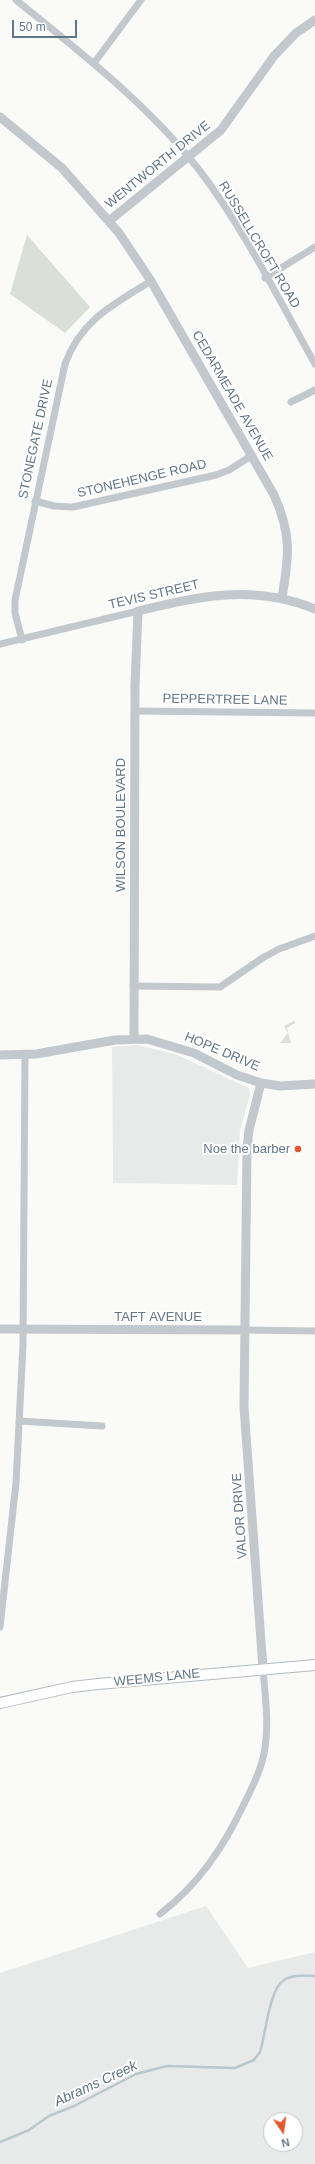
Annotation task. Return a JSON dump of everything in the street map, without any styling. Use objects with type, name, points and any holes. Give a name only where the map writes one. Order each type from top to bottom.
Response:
[{"type":"main road","name":"WEEMS LANE","points":[[0,1703],[72,1687],[315,1665]]},
{"type":"street","name":"RUSSELLCROFT ROAD","points":[[16,0],[128,92],[189,158],[227,210],[315,364]]},
{"type":"street","points":[[94,63],[141,0]]},
{"type":"street","name":"WENTWORTH DRIVE","points":[[109,221],[209,141],[232,117],[274,56],[296,33],[315,20]]},
{"type":"street","name":"CEDARMEADE AVENUE","points":[[0,117],[62,168],[109,221],[151,281],[274,495],[286,527],[289,559],[282,598]]},
{"type":"street","points":[[266,278],[315,247]]},
{"type":"street","name":"STONEGATE DRIVE","points":[[22,640],[16,613],[15,600],[65,364],[70,351],[81,332],[91,322],[151,281]]},
{"type":"street","points":[[291,402],[315,390]]},
{"type":"street","name":"STONEHENGE ROAD","points":[[35,501],[54,506],[72,507],[216,475],[229,470],[251,456]]},
{"type":"street","name":"TEVIS STREET","points":[[0,644],[22,640],[178,601],[224,594],[282,598],[315,609]]},
{"type":"street","name":"WILSON BOULEVARD","points":[[134,1038],[135,710],[138,611]]},
{"type":"street","name":"PEPPERTREE LANE","points":[[135,710],[315,713]]},
{"type":"street","points":[[133,986],[220,987],[274,952],[315,936]]},
{"type":"street","name":"HOPE DRIVE","points":[[0,1055],[25,1055],[134,1038],[158,1041],[194,1053],[237,1075],[261,1083],[280,1086],[315,1084]]},
{"type":"street","points":[[0,1627],[16,1483],[19,1421],[23,1329],[25,1055]]},
{"type":"street","name":"VALOR DRIVE","points":[[160,1914],[187,1890],[219,1852],[230,1833],[260,1770],[266,1731],[264,1669],[244,1407],[247,1149],[249,1130],[261,1083]]},
{"type":"street","name":"TAFT AVENUE","points":[[0,1329],[315,1331]]},
{"type":"street","points":[[19,1421],[102,1426]]},
{"type":"shaded area","points":[[27,235],[90,307],[65,333],[10,294]]},
{"type":"shaded area","points":[[294,1021],[295,1023],[287,1028],[291,1043],[280,1043],[288,1033],[284,1026]]},
{"type":"shaded area","points":[[137,1045],[175,1054],[249,1088],[250,1095],[240,1130],[237,1185],[113,1183],[112,1047]]},
{"type":"shaded area","points":[[206,1906],[248,1968],[315,1952],[315,2164],[0,2164],[0,1973]]},
{"type":"waterway","name":"Abrams Creek","points":[[0,2142],[29,2130],[49,2116],[74,2106],[136,2074],[167,2066],[235,2068],[254,2060],[260,2052],[271,2002],[279,1985],[284,1980],[291,1977],[315,1976]]},
{"type":"place","name":"Noe the barber","points":[[298,1149]]}]
